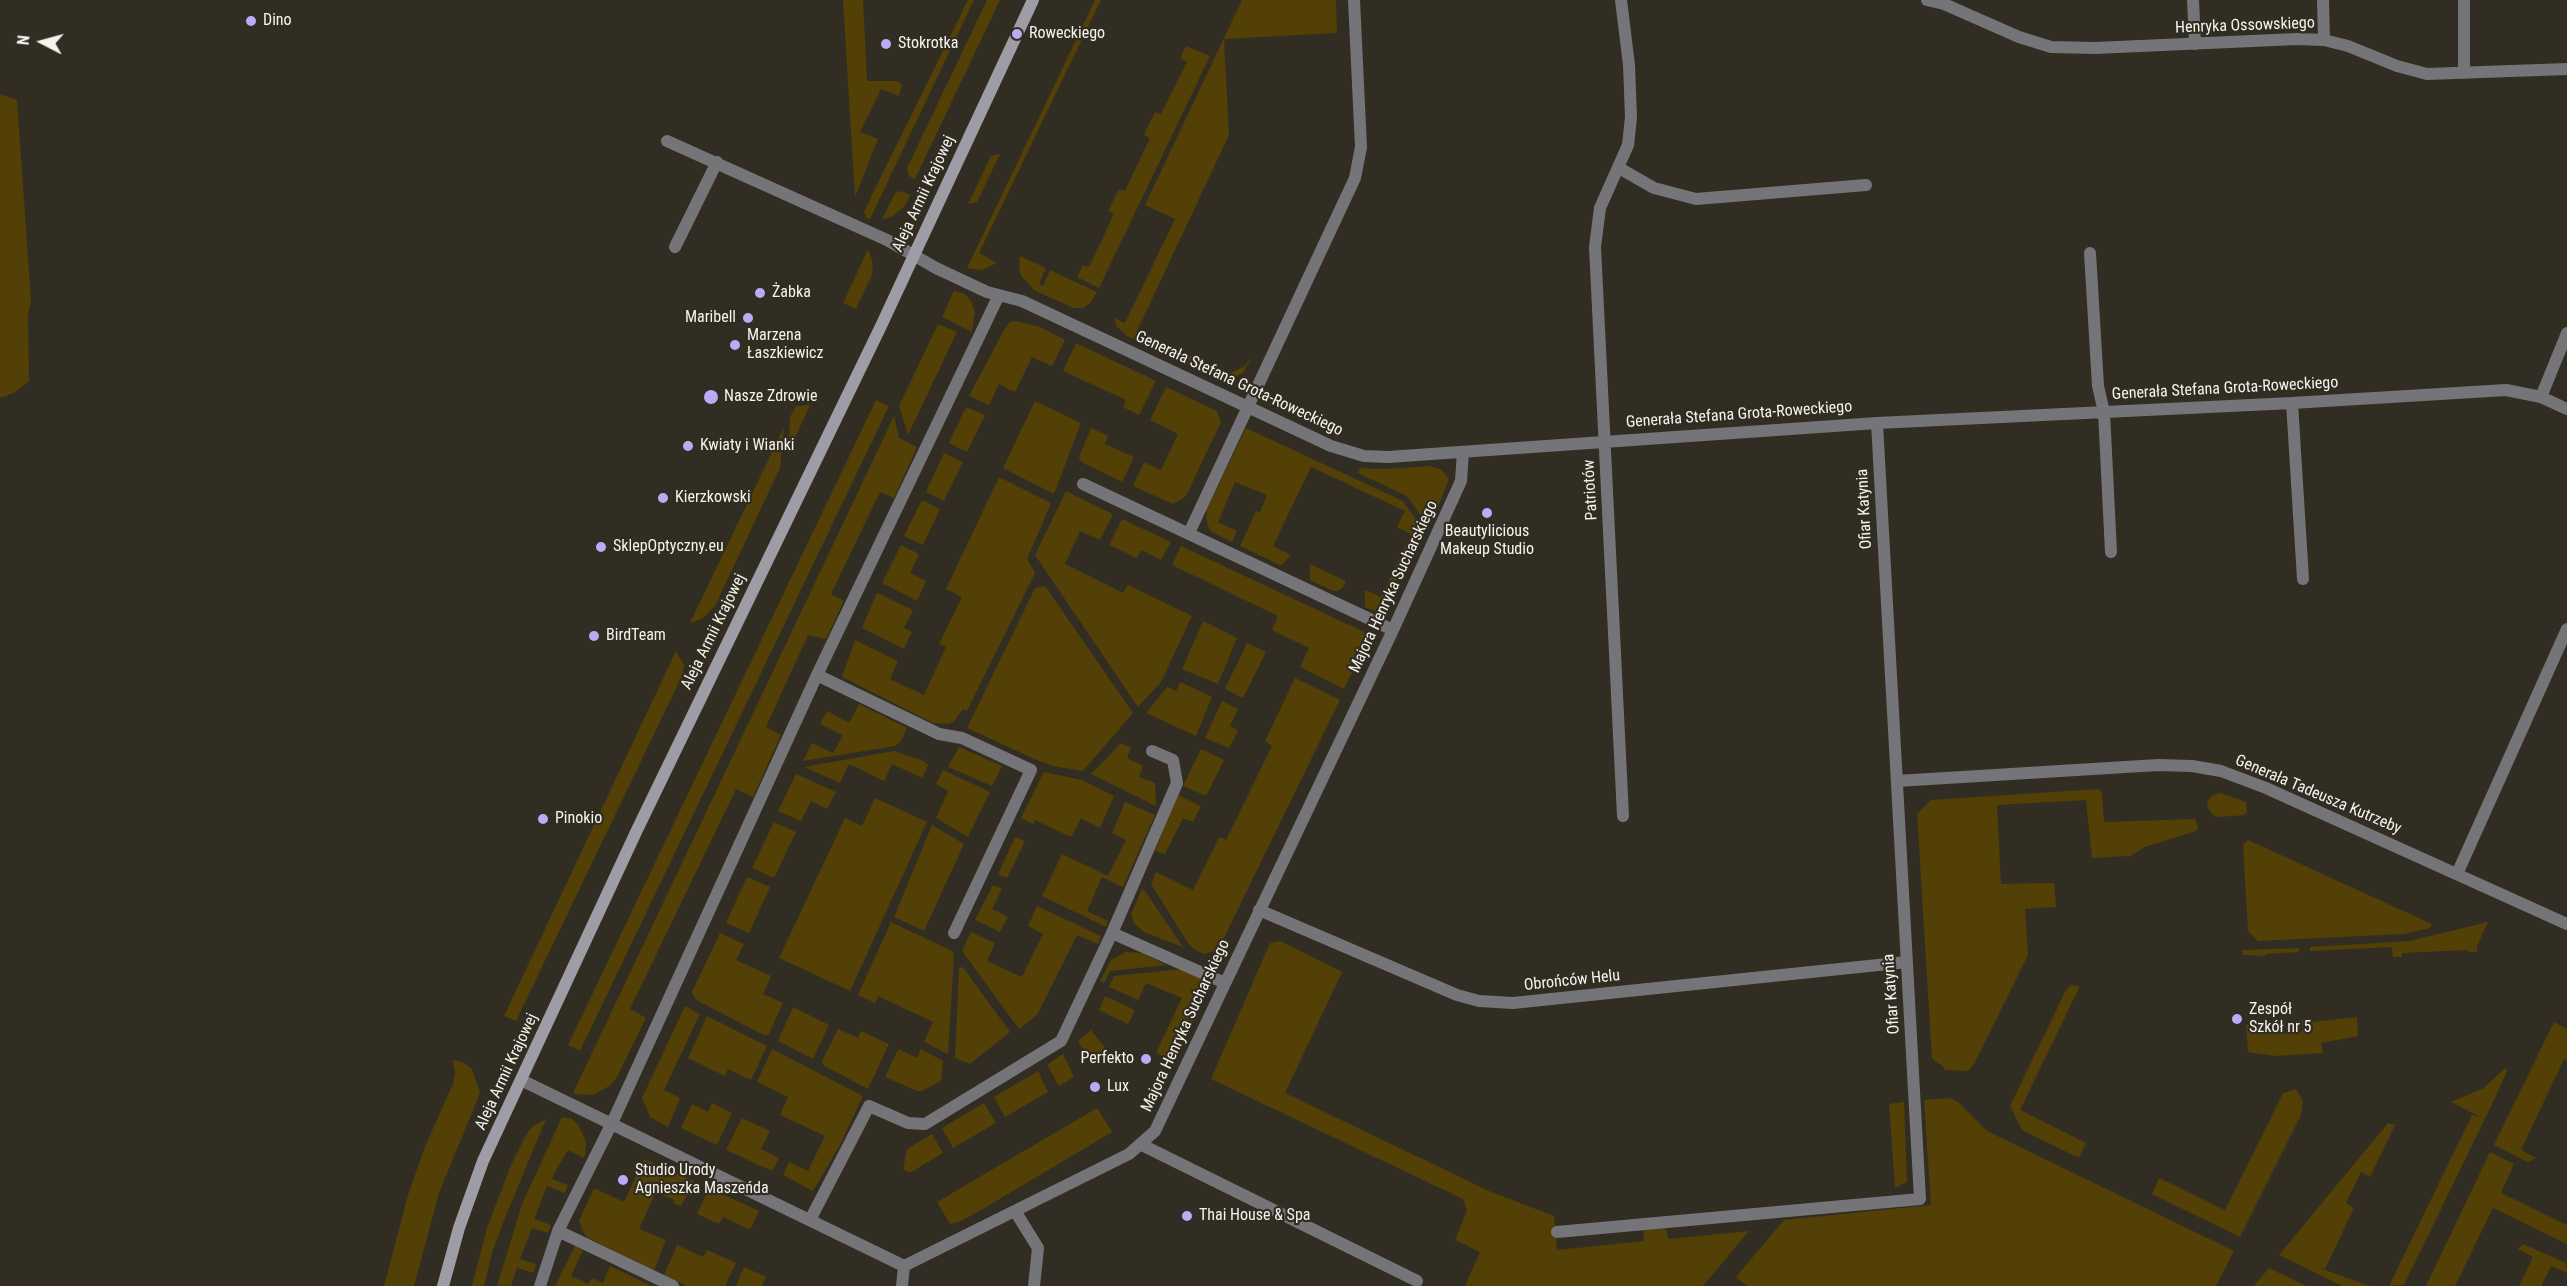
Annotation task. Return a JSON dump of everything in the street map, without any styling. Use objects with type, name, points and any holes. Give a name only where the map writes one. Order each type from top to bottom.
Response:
[{"type":"street","name":"Aleja Armii Krajowej","points":[[443,1286],[459,1228],[483,1161],[656,790],[913,256],[1033,0]]},
{"type":"street","points":[[1189,533],[1355,178],[1361,147],[1354,0]]},
{"type":"street","name":"Patriotów","points":[[1621,0],[1629,65],[1631,117],[1628,145],[1600,208],[1595,247],[1623,816]]},
{"type":"street","name":"Henryka Ossowskiego","points":[[1927,0],[1944,4],[2019,37],[2052,47],[2095,48],[2297,39],[2324,40],[2348,46],[2397,66],[2427,74],[2567,69]]},
{"type":"street","points":[[2193,0],[2195,44]]},
{"type":"street","points":[[2323,0],[2324,40]]},
{"type":"street","points":[[2464,0],[2464,73]]},
{"type":"street","name":"Generała Stefana Grota-Roweckiego","points":[[667,141],[887,240],[913,256],[987,292],[1022,301],[1331,446],[1353,453],[1388,457],[1605,440],[1877,423],[2506,390],[2541,397],[2567,409]]},
{"type":"street","points":[[675,248],[717,162]]},
{"type":"street","points":[[1619,168],[1654,188],[1695,199],[1866,185]]},
{"type":"street","points":[[2090,253],[2098,386],[2104,412],[2111,552]]},
{"type":"street","points":[[540,1286],[558,1231],[612,1123],[817,675],[999,295]]},
{"type":"street","points":[[2541,397],[2567,333]]},
{"type":"street","points":[[2292,403],[2302,579]]},
{"type":"street","name":"Ofiar Katynia","points":[[1557,1232],[1920,1199],[1877,423]]},
{"type":"street","name":"Majora Henryka Sucharskiego","points":[[904,1266],[1129,1154],[1155,1131],[1393,630],[1461,481],[1463,452]]},
{"type":"street","points":[[1083,484],[1393,630]]},
{"type":"street","points":[[2457,874],[2567,629]]},
{"type":"street","points":[[817,675],[939,734],[962,738],[1031,770],[954,933]]},
{"type":"street","points":[[810,1220],[869,1106],[908,1123],[925,1124],[1061,1041],[1112,933],[1177,783],[1173,760],[1152,751]]},
{"type":"street","name":"Generała Tadeusza Kutrzeby","points":[[1897,781],[2140,765],[2208,768],[2232,774],[2266,788],[2567,924]]},
{"type":"street","name":"Obrońców Helu","points":[[1259,910],[1457,995],[1479,1001],[1513,1004],[1906,962]]},
{"type":"street","points":[[1112,933],[1225,982]]},
{"type":"street","points":[[521,1080],[545,1094],[612,1123],[904,1266],[902,1286]]},
{"type":"street","points":[[1140,1144],[1417,1281]]},
{"type":"street","points":[[1015,1211],[1038,1248],[1034,1286]]},
{"type":"street","points":[[558,1231],[673,1286]]},
{"type":"shaded area","points":[[843,0],[863,0],[867,81],[896,81],[902,84],[899,96],[881,89],[860,132],[878,139],[855,197]]},
{"type":"shaded area","points":[[968,0],[974,0],[870,219],[866,218],[864,212],[871,197]]},
{"type":"shaded area","points":[[987,0],[1000,0],[915,179],[909,176],[907,168]]},
{"type":"shaded area","points":[[1095,0],[1101,0],[979,253],[997,263],[982,270],[967,268]]},
{"type":"shaded area","points":[[1242,0],[1336,0],[1337,33],[1224,39],[1229,135],[1137,331],[1229,374],[1245,366],[1254,352],[1243,373],[1237,376],[1227,376],[1224,382],[1127,336],[1117,327],[1114,318],[1125,323],[1175,219],[1145,205]]},
{"type":"shaded area","points":[[1186,46],[1210,56],[1099,288],[1077,277],[1083,265],[1089,267],[1114,214],[1108,211],[1119,189],[1125,191],[1150,138],[1144,135],[1155,112],[1161,114],[1187,62],[1180,58]]},
{"type":"shaded area","points":[[0,94],[17,100],[31,301],[28,314],[29,381],[14,393],[0,398]]},
{"type":"shaded area","points":[[1000,154],[977,202],[968,204],[991,156]]},
{"type":"shaded area","points":[[902,191],[910,195],[905,206],[893,216],[882,220],[895,193]]},
{"type":"shaded area","points":[[868,249],[873,264],[872,275],[856,309],[843,303]]},
{"type":"shaded area","points":[[1020,256],[1046,268],[1039,284],[1043,286],[1050,270],[1097,292],[1091,302],[1083,308],[1073,308],[1034,290],[1021,276]]},
{"type":"shaded area","points":[[954,291],[965,294],[971,301],[975,312],[972,332],[942,317]]},
{"type":"shaded area","points":[[1015,321],[1040,327],[1065,340],[1052,366],[1032,357],[1015,392],[999,384],[989,405],[969,396],[1004,330],[1010,322]]},
{"type":"shaded area","points":[[938,324],[957,332],[908,435],[899,406]]},
{"type":"shaded area","points":[[1076,343],[1156,381],[1139,415],[1123,407],[1126,400],[1063,371]]},
{"type":"shaded area","points":[[1166,387],[1217,411],[1221,422],[1186,496],[1173,504],[1133,486],[1144,462],[1161,470],[1178,434],[1150,420]]},
{"type":"shaded area","points":[[876,400],[889,406],[580,1051],[568,1045]]},
{"type":"shaded area","points":[[1035,401],[1081,423],[1054,494],[1003,468]]},
{"type":"shaded area","points":[[810,405],[788,453],[790,417],[796,406]]},
{"type":"shaded area","points":[[966,407],[985,415],[967,452],[949,443]]},
{"type":"shaded area","points":[[894,416],[899,438],[917,447],[894,498],[880,492],[831,594],[844,601],[826,639],[808,635],[766,727],[781,735],[753,797],[736,789],[630,1009],[646,1018],[616,1079],[611,1085],[593,1095],[574,1094],[573,1093]]},
{"type":"shaded area","points":[[784,427],[780,468],[715,606],[702,619],[690,623]]},
{"type":"shaded area","points":[[1091,428],[1108,436],[1105,444],[1134,457],[1122,482],[1081,462],[1079,457]]},
{"type":"shaded area","points":[[1246,428],[1403,501],[1422,528],[1381,613],[1365,607],[1365,590],[1381,597],[1411,534],[1397,527],[1405,511],[1311,467],[1273,546],[1291,555],[1283,564],[1280,565],[1240,546],[1256,511],[1260,512],[1267,495],[1235,482],[1218,522],[1237,531],[1232,542],[1210,531],[1206,519],[1207,509]]},
{"type":"shaded area","points":[[944,453],[963,462],[944,501],[926,492]]},
{"type":"shaded area","points":[[1430,466],[1442,470],[1449,479],[1432,522],[1424,520],[1407,496],[1358,473],[1360,468]]},
{"type":"shaded area","points":[[999,477],[1051,503],[1027,559],[1035,573],[967,711],[963,709],[949,724],[933,723],[842,677],[855,640],[898,661],[890,679],[924,695],[946,647],[939,644],[962,597],[946,589]]},
{"type":"shaded area","points":[[1066,491],[1113,514],[1100,540],[1080,531],[1065,564],[1123,593],[1128,585],[1192,616],[1161,682],[1138,707],[1035,555]]},
{"type":"shaded area","points":[[922,500],[940,509],[923,545],[904,536]]},
{"type":"shaded area","points":[[1122,519],[1171,542],[1161,560],[1141,550],[1137,558],[1109,545]]},
{"type":"shaded area","points":[[901,545],[919,554],[910,573],[926,581],[917,601],[882,583]]},
{"type":"shaded area","points":[[1181,546],[1364,632],[1367,641],[1344,689],[1300,667],[1309,648],[1272,630],[1278,616],[1172,565]]},
{"type":"shaded area","points":[[1310,564],[1346,581],[1343,587],[1338,591],[1333,591],[1310,580]]},
{"type":"shaded area","points":[[1045,586],[1133,713],[1083,771],[1053,766],[967,728],[1035,588]]},
{"type":"shaded area","points":[[877,593],[913,610],[904,628],[912,632],[904,649],[862,628]]},
{"type":"shaded area","points":[[1203,621],[1237,638],[1218,684],[1182,669]]},
{"type":"shaded area","points":[[1247,643],[1266,652],[1243,698],[1225,689]]},
{"type":"shaded area","points":[[676,651],[684,665],[682,676],[516,1021],[504,1016]]},
{"type":"shaded area","points":[[1295,678],[1340,700],[1218,950],[1204,954],[1188,943],[1151,884],[1156,872],[1193,890],[1219,837],[1226,840],[1272,746],[1265,741]]},
{"type":"shaded area","points":[[1180,682],[1212,697],[1196,736],[1146,713],[1167,687],[1176,691]]},
{"type":"shaded area","points":[[1222,701],[1238,709],[1230,726],[1238,731],[1229,748],[1205,738]]},
{"type":"shaded area","points":[[859,704],[907,728],[901,741],[895,746],[803,761],[812,743],[833,753],[843,735],[820,724],[827,711],[849,723]]},
{"type":"shaded area","points":[[1121,743],[1131,748],[1127,758],[1143,766],[1139,777],[1155,783],[1156,806],[1091,774]]},
{"type":"shaded area","points":[[959,747],[1002,766],[992,786],[948,767]]},
{"type":"shaded area","points":[[1201,749],[1224,760],[1206,796],[1183,786]]},
{"type":"shaded area","points":[[894,751],[924,761],[928,765],[922,778],[892,764],[884,781],[849,764],[840,783],[804,767]]},
{"type":"shaded area","points":[[943,770],[990,792],[968,837],[936,818],[948,791],[936,784]]},
{"type":"shaded area","points":[[1044,772],[1082,780],[1114,796],[1100,828],[1081,818],[1071,837],[1035,820],[1033,824],[1021,818]]},
{"type":"shaded area","points":[[796,774],[836,792],[827,809],[811,801],[801,821],[778,811]]},
{"type":"shaded area","points":[[2099,789],[2102,793],[2104,822],[2195,819],[2198,828],[2196,831],[2145,847],[2130,856],[2092,858],[2086,800],[1997,805],[2001,884],[2054,883],[2056,907],[2025,909],[2028,955],[1974,1064],[1968,1071],[1944,1070],[1943,1066],[1932,1059],[1917,814],[1931,800]]},
{"type":"shaded area","points":[[2221,793],[2246,802],[2247,812],[2244,815],[2217,817],[2212,814],[2207,806],[2208,801],[2211,796]]},
{"type":"shaded area","points":[[1178,795],[1201,806],[1193,822],[1183,818],[1165,854],[1155,851]]},
{"type":"shaded area","points":[[875,798],[927,822],[850,991],[779,958],[845,818],[862,826]]},
{"type":"shaded area","points":[[1125,802],[1155,815],[1123,887],[1102,877],[1087,911],[1108,921],[1106,927],[1042,896],[1062,854],[1108,876],[1126,840],[1112,833]]},
{"type":"shaded area","points":[[774,822],[796,832],[774,878],[752,868]]},
{"type":"shaded area","points":[[932,825],[964,844],[924,931],[894,917]]},
{"type":"shaded area","points":[[1015,837],[1025,841],[1007,878],[998,874]]},
{"type":"shaded area","points":[[2248,840],[2432,924],[2430,928],[2404,934],[2258,941],[2248,931],[2243,845]]},
{"type":"shaded area","points":[[747,877],[770,887],[749,933],[726,923]]},
{"type":"shaded area","points":[[993,885],[1002,889],[992,909],[1008,917],[1000,932],[975,920]]},
{"type":"shaded area","points":[[1142,889],[1183,947],[1144,932],[1134,923],[1131,914]]},
{"type":"shaded area","points":[[1037,906],[1101,936],[1098,944],[1077,935],[1037,1015],[1019,1029],[962,951],[971,932],[995,943],[987,961],[1022,977],[1043,934],[1028,926]]},
{"type":"shaded area","points":[[891,922],[952,951],[954,955],[948,1054],[924,1042],[933,1022],[878,996],[875,1003],[858,995]]},
{"type":"shaded area","points":[[2488,922],[2477,946],[2477,952],[2468,950],[2402,953],[2402,957],[2393,957],[2392,947],[2310,951],[2310,947],[2410,941]]},
{"type":"shaded area","points":[[720,933],[744,944],[736,960],[771,976],[763,994],[783,1003],[766,1036],[696,1000],[692,992]]},
{"type":"shaded area","points":[[1280,941],[1342,972],[1285,1093],[1489,1191],[1554,1216],[1557,1250],[1644,1241],[1643,1230],[1666,1228],[1668,1239],[1749,1231],[1703,1286],[1465,1286],[1480,1252],[1455,1240],[1467,1211],[1463,1199],[1211,1079],[1270,943]]},
{"type":"shaded area","points":[[2299,948],[2299,952],[2266,954],[2265,956],[2243,955],[2242,950]]},
{"type":"shaded area","points":[[1126,952],[1142,953],[1166,965],[1110,971],[1104,983],[1100,981],[1111,960]]},
{"type":"shaded area","points":[[963,967],[1010,1032],[970,1064],[955,1058],[959,968]]},
{"type":"shaded area","points":[[1182,969],[1204,982],[1206,993],[1174,1062],[1156,1053],[1182,998],[1146,983],[1138,1000],[1109,987],[1114,976]]},
{"type":"shaded area","points":[[2071,985],[2080,986],[2020,1110],[2086,1143],[2079,1158],[2022,1130],[2010,1106],[2066,990]]},
{"type":"shaded area","points":[[1105,996],[1135,1010],[1128,1024],[1099,1010]]},
{"type":"shaded area","points":[[685,1006],[700,1014],[664,1090],[680,1098],[668,1127],[650,1117],[642,1098]]},
{"type":"shaded area","points":[[793,1007],[829,1025],[813,1059],[778,1041]]},
{"type":"shaded area","points":[[707,1016],[767,1046],[751,1080],[728,1069],[725,1076],[688,1058]]},
{"type":"shaded area","points":[[2357,1017],[2358,1036],[2321,1043],[2323,1053],[2276,1056],[2248,1052],[2246,1025],[2266,1022],[2267,1034],[2302,1032],[2302,1020],[2311,1019],[2312,1022]]},
{"type":"shaded area","points":[[2554,1022],[2567,1029],[2567,1060],[2564,1059],[2521,1150],[2536,1158],[2528,1162],[2494,1145]]},
{"type":"shaded area","points":[[838,1029],[858,1038],[861,1031],[889,1044],[868,1089],[823,1065],[822,1061]]},
{"type":"shaded area","points":[[1091,1030],[1106,1049],[1089,1059],[1078,1041]]},
{"type":"shaded area","points":[[772,1049],[863,1096],[841,1143],[813,1191],[783,1175],[789,1162],[808,1171],[825,1136],[780,1115],[788,1097],[757,1082]]},
{"type":"shaded area","points":[[898,1049],[917,1058],[921,1049],[943,1061],[941,1081],[922,1091],[917,1091],[885,1077]]},
{"type":"shaded area","points":[[1063,1054],[1074,1077],[1059,1086],[1047,1065]]},
{"type":"shaded area","points":[[453,1060],[463,1062],[472,1069],[480,1093],[439,1193],[414,1286],[384,1286],[408,1195],[426,1144],[453,1084],[455,1073]]},
{"type":"shaded area","points":[[2505,1068],[2507,1071],[2495,1098],[2404,1285],[2389,1286],[2472,1115],[2481,1117],[2451,1102],[2484,1088]]},
{"type":"shaded area","points":[[1038,1071],[1048,1092],[1005,1117],[994,1097]]},
{"type":"shaded area","points":[[2296,1089],[2303,1101],[2301,1115],[2240,1237],[2152,1194],[2159,1178],[2225,1210],[2283,1093]]},
{"type":"shaded area","points":[[1949,1098],[1958,1102],[1987,1131],[2234,1251],[2216,1286],[1747,1286],[1736,1277],[1784,1220],[1931,1205],[1924,1100]]},
{"type":"shaded area","points":[[1904,1102],[1907,1182],[1895,1188],[1889,1104]]},
{"type":"shaded area","points":[[712,1103],[732,1113],[717,1145],[681,1128],[692,1104],[708,1112]]},
{"type":"shaded area","points":[[984,1103],[996,1123],[953,1148],[942,1128]]},
{"type":"shaded area","points":[[1097,1108],[1112,1132],[988,1206],[961,1221],[950,1224],[937,1202]]},
{"type":"shaded area","points":[[562,1117],[572,1119],[579,1126],[586,1142],[585,1155],[583,1158],[568,1150],[555,1172],[552,1179],[568,1185],[565,1193],[547,1186],[534,1219],[551,1225],[548,1233],[532,1228],[520,1259],[536,1264],[534,1273],[517,1268],[511,1286],[497,1286],[522,1204]]},
{"type":"shaded area","points":[[742,1118],[770,1131],[761,1149],[779,1158],[772,1171],[726,1150]]},
{"type":"shaded area","points":[[546,1119],[492,1253],[484,1286],[472,1286],[487,1228],[511,1165],[527,1133],[533,1126]]},
{"type":"shaded area","points":[[2388,1123],[2395,1125],[2370,1177],[2361,1172],[2346,1203],[2354,1208],[2325,1269],[2317,1267],[2369,1286],[2342,1286],[2279,1255]]},
{"type":"shaded area","points":[[932,1134],[943,1153],[910,1173],[903,1169],[907,1149]]},
{"type":"shaded area","points":[[2490,1152],[2514,1164],[2501,1193],[2567,1225],[2567,1244],[2493,1208],[2455,1286],[2426,1286]]},
{"type":"shaded area","points":[[644,1159],[694,1181],[681,1206],[673,1203],[674,1200],[656,1192],[639,1229],[666,1240],[654,1270],[586,1237],[579,1221],[594,1188],[624,1202]]},
{"type":"shaded area","points":[[709,1188],[759,1211],[750,1230],[723,1217],[719,1224],[697,1214]]},
{"type":"shaded area","points":[[2523,1244],[2566,1263],[2567,1273],[2551,1266],[2541,1286],[2519,1286],[2533,1257],[2518,1249]]},
{"type":"shaded area","points":[[677,1245],[703,1257],[707,1250],[736,1263],[725,1286],[687,1286],[664,1275]]},
{"type":"shaded area","points":[[575,1246],[583,1250],[571,1276],[588,1284],[592,1278],[603,1283],[610,1266],[651,1286],[555,1286]]},
{"type":"shaded area","points":[[744,1267],[766,1277],[762,1286],[736,1286]]},
{"type":"shaded area","points":[[2269,1268],[2306,1286],[2254,1286]]},
{"type":"place","name":"Dino","points":[[251,21]]},
{"type":"place","name":"Roweckiego","points":[[1017,34]]},
{"type":"place","name":"Stokrotka","points":[[886,44]]},
{"type":"place","name":"Żabka","points":[[760,293]]},
{"type":"place","name":"Maribell","points":[[748,318]]},
{"type":"place","name":"Marzena Łaszkiewicz","points":[[735,345]]},
{"type":"place","name":"Nasze Zdrowie","points":[[711,397]]},
{"type":"place","name":"Kwiaty i Wianki","points":[[688,446]]},
{"type":"place","name":"Kierzkowski","points":[[663,498]]},
{"type":"place","name":"Beautylicious Makeup Studio","points":[[1487,513]]},
{"type":"place","name":"SklepOptyczny.eu","points":[[601,547]]},
{"type":"place","name":"BirdTeam","points":[[594,636]]},
{"type":"place","name":"Pinokio","points":[[543,819]]},
{"type":"place","name":"Zespół Szkół nr 5","points":[[2237,1019]]},
{"type":"place","name":"Perfekto","points":[[1146,1059]]},
{"type":"place","name":"Lux","points":[[1095,1087]]},
{"type":"place","name":"Studio Urody Agnieszka Maszeńda","points":[[623,1180]]},
{"type":"place","name":"Thai House & Spa","points":[[1187,1216]]}]
